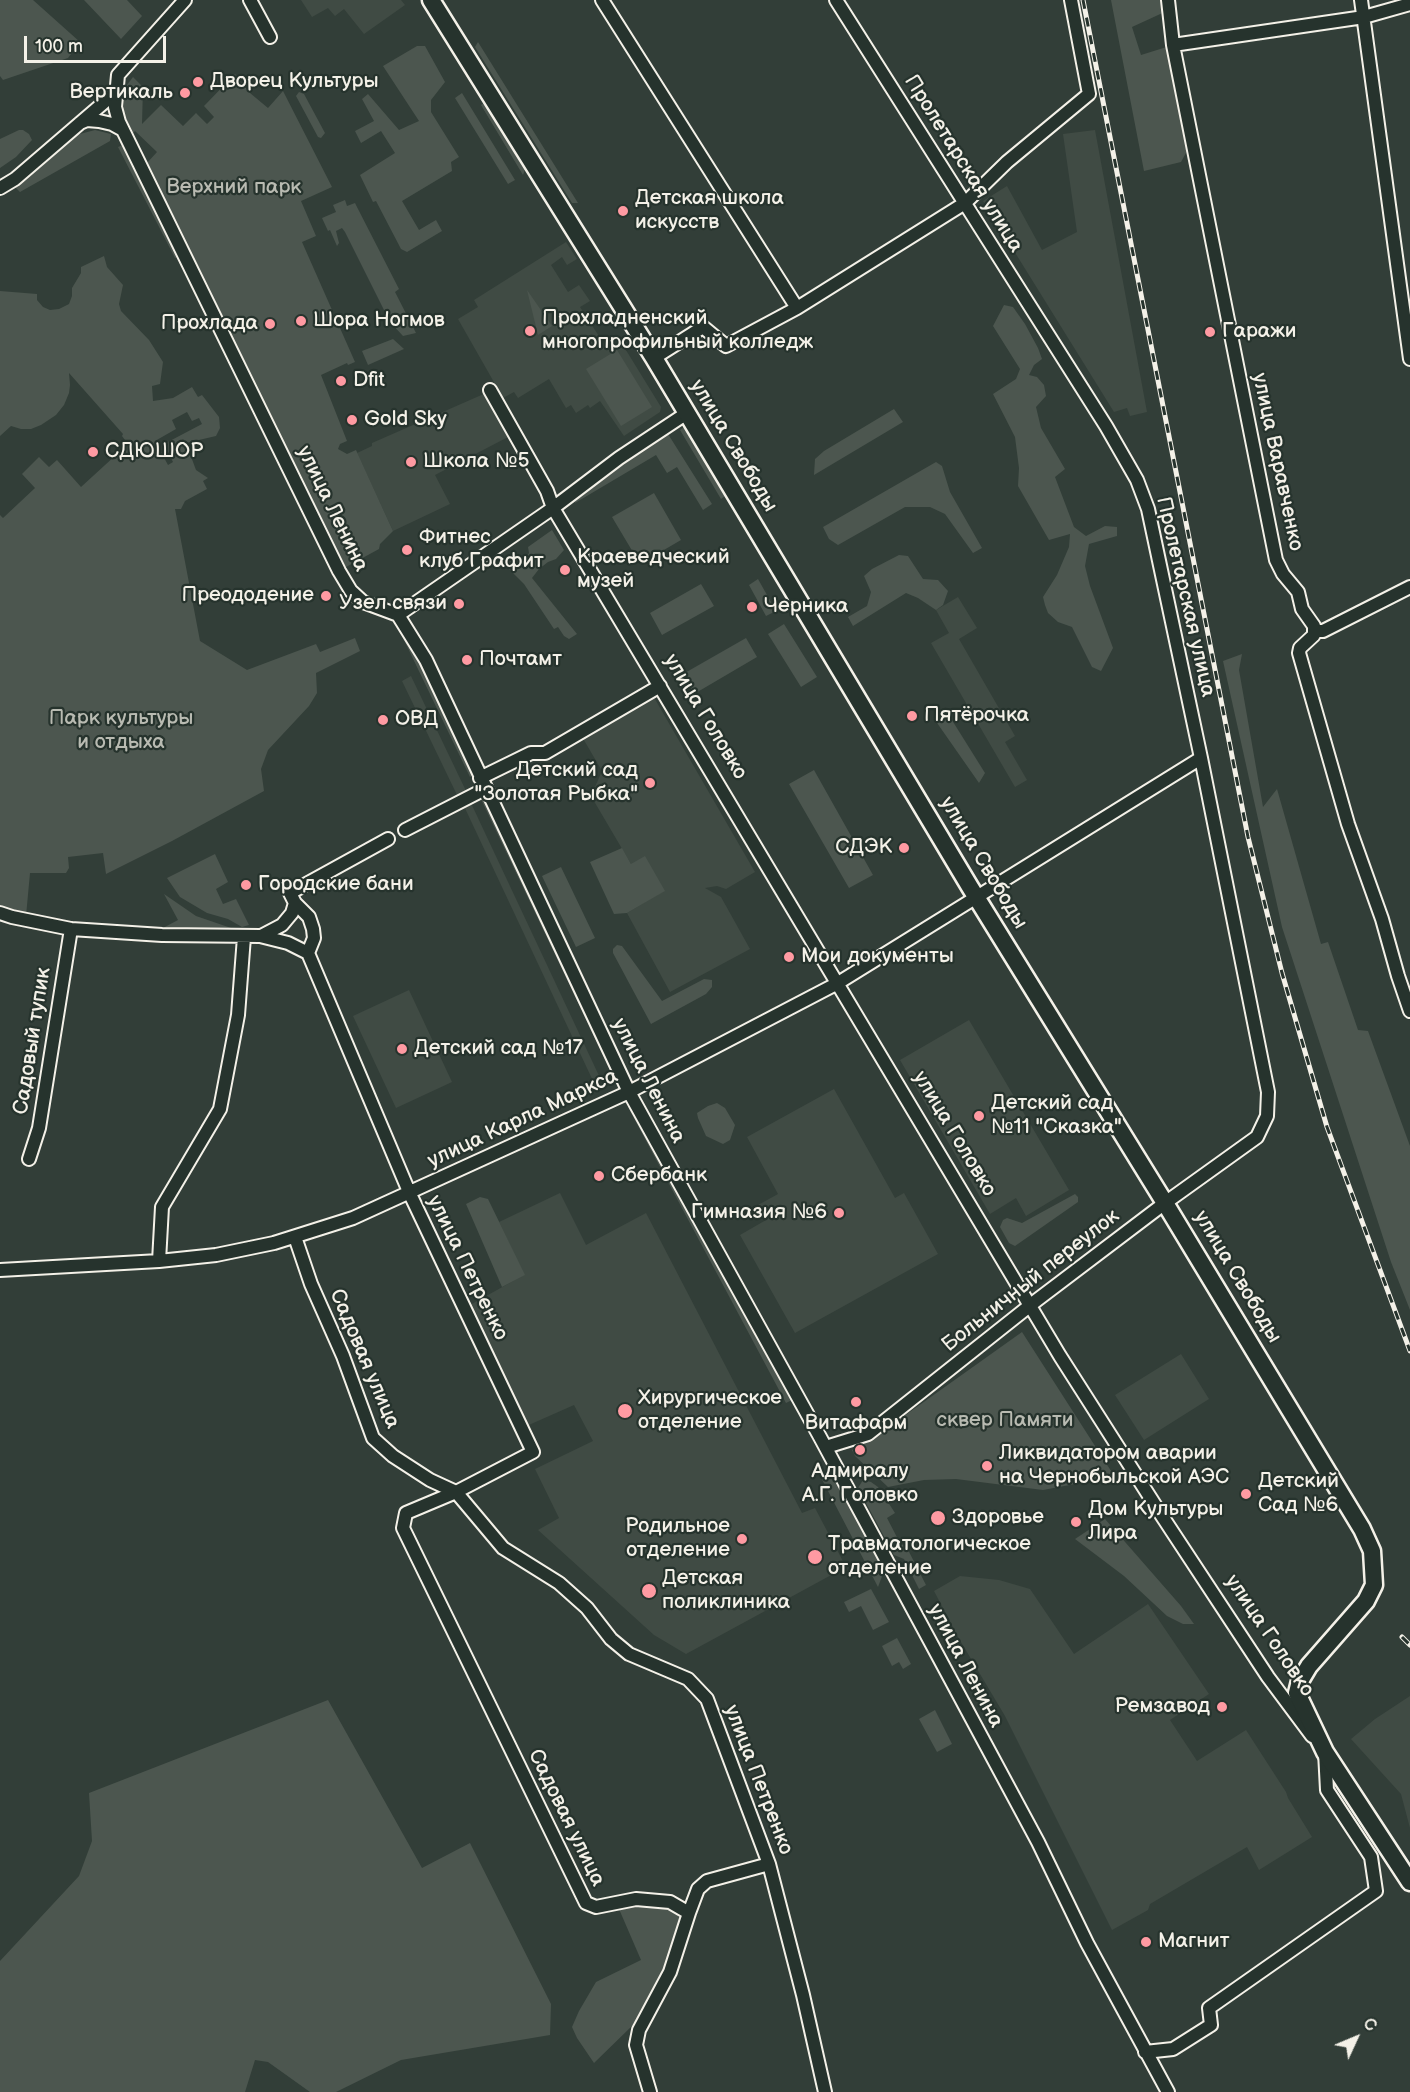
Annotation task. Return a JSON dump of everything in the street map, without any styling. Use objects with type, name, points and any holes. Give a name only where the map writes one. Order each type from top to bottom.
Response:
[{"type":"main road","name":"улица Свободы","points":[[431,0],[654,358],[977,897],[1362,1529],[1372,1551],[1374,1586],[1366,1601],[1309,1666],[1300,1681],[1297,1693],[1325,1752]]},
{"type":"main road","name":"улица Головко","points":[[1325,1752],[1410,1882]]},
{"type":"street","points":[[0,188],[15,179],[115,93],[118,75],[185,0]]},
{"type":"street","points":[[250,0],[270,37]]},
{"type":"street","points":[[602,0],[797,308]]},
{"type":"street","name":"Пролетарская улица","points":[[836,0],[1106,426],[1137,480],[1148,509],[1268,1092],[1268,1116],[1257,1137]]},
{"type":"street","points":[[654,358],[703,327],[726,346],[797,308],[965,203],[1006,162],[1089,94],[1071,0]]},
{"type":"street","name":"улица Варавченко","points":[[1168,0],[1173,45],[1276,560],[1283,574],[1298,592],[1302,609],[1311,620],[1315,631]]},
{"type":"street","points":[[1361,0],[1410,359]]},
{"type":"street","points":[[1173,45],[1364,16],[1410,4]]},
{"type":"street","name":"улица Ленина","points":[[115,93],[117,115],[123,130],[339,571],[351,591],[363,602],[398,615],[426,660],[628,1092],[826,1448],[1038,1842],[1091,1950],[1168,2092]]},
{"type":"street","points":[[79,123],[87,120],[99,121],[123,130]]},
{"type":"street","name":"улица Головко","points":[[490,390],[547,491],[553,508],[1030,1305],[1168,1526],[1268,1677],[1325,1752]]},
{"type":"street","points":[[398,615],[553,508],[619,458],[687,413]]},
{"type":"street","points":[[1410,587],[1323,631],[1315,631],[1314,635],[1300,648],[1299,653],[1348,824],[1382,919],[1410,1011]]},
{"type":"street","points":[[405,830],[531,753],[545,753],[660,686]]},
{"type":"street","name":"улица Карла Маркса","points":[[0,1270],[159,1261],[216,1255],[295,1237],[353,1218],[410,1194],[628,1092],[838,983],[1201,758]]},
{"type":"street","points":[[293,898],[388,839]]},
{"type":"street","points":[[260,936],[282,925],[292,913],[293,898]]},
{"type":"street","points":[[0,912],[12,917],[71,929],[260,936],[288,943],[308,953],[314,938],[313,929],[309,917],[293,898]]},
{"type":"street","name":"Садовый тупик","points":[[29,1159],[39,1128],[71,929]]},
{"type":"street","points":[[159,1261],[162,1207],[220,1109],[238,1015],[244,937]]},
{"type":"street","name":"улица Петренко","points":[[308,953],[410,1194],[533,1452],[456,1492],[406,1513]]},
{"type":"street","name":"Больничный переулок","points":[[826,1448],[868,1434],[1030,1305],[1257,1137]]},
{"type":"street","name":"Садовая улица","points":[[295,1237],[311,1284],[343,1356],[373,1438],[393,1456],[430,1480],[456,1492]]},
{"type":"street","name":"улица Петренко","points":[[456,1492],[503,1548],[559,1583],[587,1608],[611,1640],[629,1654],[688,1679],[707,1699],[769,1864],[825,2092]]},
{"type":"street","name":"Садовая улица","points":[[406,1513],[403,1528],[586,1903],[596,1907],[636,1899],[670,1902],[689,1913]]},
{"type":"street","points":[[1146,2052],[1173,2049],[1211,2025],[1209,2008],[1376,1891],[1371,1857],[1327,1790],[1325,1752]]},
{"type":"street","points":[[650,2092],[636,2045],[639,2030],[670,1972],[698,1889],[707,1881],[769,1864]]},
{"type":"shaded area","points":[[301,0],[401,0],[405,5],[364,34],[344,9],[335,16],[328,8],[312,17]]},
{"type":"shaded area","points":[[1095,130],[1147,412],[1130,416],[1127,408],[1114,412],[983,201],[1007,186],[1042,250],[1077,232],[1063,134]]},
{"type":"shaded area","name":"Прохладненский многопрофильный колледж","points":[[566,242],[577,259],[567,265],[562,257],[551,265],[568,292],[579,285],[590,301],[580,307],[608,350],[621,342],[661,407],[660,412],[624,436],[600,401],[576,413],[571,405],[566,408],[549,379],[518,398],[514,392],[503,398],[458,319],[478,307],[474,300]]},
{"type":"shaded area","name":"Школа №5","points":[[486,393],[510,436],[435,475],[450,504],[393,531],[357,453],[372,446],[372,443]]},
{"type":"shaded area","points":[[958,597],[977,628],[959,639],[1015,736],[1005,742],[1027,780],[1015,787],[931,643],[949,633],[936,610]]},
{"type":"shaded area","points":[[411,676],[467,793],[458,797],[402,681]]},
{"type":"shaded area","name":"Детский сад \"Золотая Рыбка\"","points":[[652,694],[755,872],[726,889],[717,886],[705,888],[721,897],[750,949],[670,992],[627,913],[664,891],[631,864],[591,796],[602,771],[581,735]]},
{"type":"shaded area","points":[[470,801],[601,1080],[594,1083],[463,804]]},
{"type":"shaded area","name":"Детский сад №17","points":[[409,990],[452,1082],[396,1108],[353,1016]]},
{"type":"shaded area","name":"Детский сад №11 \"Сказка\"","points":[[969,1020],[1069,1190],[1026,1216],[1016,1198],[990,1214],[900,1060]]},
{"type":"shaded area","name":"Гимназия №6","points":[[834,1089],[895,1198],[904,1193],[938,1254],[795,1333],[740,1235],[766,1220],[758,1205],[778,1194],[747,1137]]},
{"type":"shaded area","points":[[560,1193],[586,1245],[646,1213],[802,1513],[815,1508],[846,1567],[686,1654],[654,1635],[538,1530],[559,1518],[535,1469],[593,1441],[574,1405],[522,1428],[470,1305],[524,1275],[499,1222]]},
{"type":"shaded area","points":[[1181,1354],[1209,1399],[1144,1440],[1115,1395]]},
{"type":"shaded area","points":[[960,1576],[999,1580],[1030,1589],[1074,1654],[1148,1604],[1209,1694],[1170,1720],[1197,1761],[1246,1730],[1312,1837],[1259,1870],[1247,1847],[1150,1904],[1148,1910],[1112,1930],[1005,1716],[958,1637],[934,1591]]},
{"type":"shaded area","points":[[1410,1696],[1410,1828],[1401,1794],[1351,1739],[1375,1719]]},
{"type":"green space","points":[[0,0],[33,0],[80,42],[68,58],[3,80],[0,76]]},
{"type":"green space","points":[[84,0],[127,0],[142,16],[121,39]]},
{"type":"green space","points":[[1111,0],[1168,0],[1169,10],[1132,27],[1141,55],[1173,45],[1193,140],[1181,162],[1144,171]]},
{"type":"green space","points":[[478,42],[578,203],[572,203],[475,47]]},
{"type":"green space","points":[[417,46],[425,46],[445,82],[431,100],[431,112],[459,157],[451,162],[452,171],[402,201],[419,230],[436,220],[442,231],[407,252],[401,249],[360,175],[395,153],[381,131],[361,143],[355,131],[374,121],[362,99],[368,94],[399,130],[419,121],[383,66]]},
{"type":"green space","name":"Верхний парк","points":[[235,74],[250,93],[268,108],[283,91],[332,187],[301,201],[316,236],[302,242],[355,362],[348,365],[347,363],[321,375],[347,441],[340,444],[338,449],[347,454],[356,450],[393,531],[380,544],[379,549],[346,567],[146,164],[157,152],[135,131],[131,135],[123,118],[124,94],[133,77],[143,87],[142,124],[161,105],[183,126],[196,113],[207,124],[214,117],[204,106]]},
{"type":"green space","points":[[299,92],[304,94],[325,133],[321,138],[318,137],[296,96]]},
{"type":"green space","points":[[462,93],[515,180],[508,184],[455,98]]},
{"type":"green space","points":[[485,102],[525,169],[523,175],[481,105]]},
{"type":"green space","points":[[19,130],[29,134],[32,140],[16,157],[0,168],[0,139]]},
{"type":"green space","points":[[95,130],[111,134],[110,141],[20,192],[15,187],[25,181],[76,135]]},
{"type":"green space","points":[[123,145],[180,256],[175,258],[118,147]]},
{"type":"green space","points":[[345,200],[347,206],[355,203],[399,289],[395,292],[416,333],[403,336],[390,322],[342,228],[336,231],[339,243],[337,246],[330,230],[328,231],[322,218],[336,212],[333,205]]},
{"type":"green space","name":"Парк культуры и отдыха","points":[[104,256],[107,267],[123,285],[119,304],[121,311],[149,340],[163,362],[160,384],[152,386],[153,401],[173,398],[192,387],[198,397],[202,395],[219,417],[220,428],[216,436],[186,443],[196,470],[208,478],[203,481],[207,489],[185,501],[181,509],[175,509],[200,641],[247,670],[316,644],[320,652],[355,638],[360,651],[316,673],[317,693],[309,706],[268,750],[261,769],[264,791],[106,874],[103,853],[68,857],[69,868],[66,873],[30,873],[26,916],[0,905],[0,515],[3,518],[35,488],[22,474],[39,457],[49,467],[57,460],[81,487],[128,444],[123,434],[69,373],[69,393],[64,405],[56,415],[31,429],[11,426],[0,436],[0,291],[37,294],[37,300],[43,307],[50,310],[59,309],[69,304],[72,288],[81,273],[81,267]],"holes":[[[187,412],[192,421],[199,418],[202,424],[164,444],[173,462],[168,465],[155,441],[176,429],[172,420]]]},
{"type":"green space","points":[[527,290],[552,326],[538,335]]},
{"type":"green space","points":[[1004,305],[1013,307],[1025,324],[1042,359],[1034,365],[1029,375],[1037,377],[1044,385],[1046,396],[1036,407],[1041,428],[1065,469],[1055,477],[1074,527],[1086,536],[1105,526],[1117,527],[1117,536],[1089,544],[1085,566],[1113,648],[1101,671],[1092,667],[1072,627],[1058,622],[1048,613],[1045,605],[1043,597],[1057,575],[1069,547],[1070,534],[1049,540],[1018,486],[1019,468],[1015,437],[993,394],[1016,379],[1020,369],[993,326]]},
{"type":"green space","points":[[393,339],[404,349],[368,365],[362,351]]},
{"type":"green space","points":[[617,350],[652,407],[621,426],[586,369]]},
{"type":"green space","points":[[894,409],[903,422],[814,475],[815,459],[824,451]]},
{"type":"green space","points":[[684,427],[725,496],[721,499],[680,430]]},
{"type":"green space","points":[[666,434],[712,504],[703,510],[677,467],[667,473],[656,455],[575,503],[576,498],[612,468]]},
{"type":"green space","points":[[936,462],[942,466],[950,492],[982,548],[973,553],[945,514],[930,507],[905,507],[838,545],[829,539],[823,527]]},
{"type":"green space","points":[[654,493],[681,540],[640,564],[612,517]]},
{"type":"green space","points":[[552,530],[564,550],[556,559],[539,569],[532,578],[577,634],[569,639],[558,627],[554,629],[524,584],[503,563],[512,557],[520,560],[526,558],[529,553],[528,547]]},
{"type":"green space","points":[[899,555],[908,556],[923,579],[938,580],[948,591],[943,605],[936,610],[906,593],[853,626],[848,617],[867,606],[871,592],[864,576],[872,569]]},
{"type":"green space","points":[[758,579],[776,611],[766,616],[749,585]]},
{"type":"green space","points":[[701,584],[714,606],[662,635],[650,613]]},
{"type":"green space","points":[[391,613],[405,629],[475,774],[470,777]]},
{"type":"green space","points":[[784,624],[817,677],[801,687],[768,634]]},
{"type":"green space","points":[[746,638],[757,657],[694,694],[683,674]]},
{"type":"green space","points":[[1242,654],[1239,670],[1263,807],[1277,789],[1321,944],[1328,942],[1358,1030],[1368,1031],[1410,1146],[1410,1310],[1391,1262],[1282,927],[1223,661]]},
{"type":"green space","points":[[950,717],[985,773],[979,783],[935,720]]},
{"type":"green space","points":[[814,770],[873,875],[849,888],[789,784]]},
{"type":"green space","points":[[486,792],[618,1070],[612,1074],[479,795]]},
{"type":"green space","points":[[622,848],[631,864],[645,856],[665,891],[627,913],[614,914],[590,862]]},
{"type":"green space","points":[[215,854],[228,882],[216,889],[223,904],[236,899],[249,925],[242,927],[228,919],[207,913],[180,897],[167,878]]},
{"type":"green space","points":[[561,867],[595,938],[576,947],[542,876]]},
{"type":"green space","points":[[164,894],[196,916],[234,929],[237,934],[165,932],[163,928],[178,920]]},
{"type":"green space","points":[[617,945],[622,946],[662,1001],[704,979],[712,980],[712,987],[706,994],[651,1024],[613,953]]},
{"type":"green space","points":[[717,1103],[725,1108],[735,1125],[730,1140],[723,1144],[706,1136],[697,1113]]},
{"type":"green space","points":[[635,1104],[798,1397],[786,1403],[628,1107]]},
{"type":"green space","points":[[1075,1194],[1078,1202],[1015,1246],[1009,1243],[1000,1227],[1003,1220],[1007,1218],[1022,1223]]},
{"type":"green space","points":[[480,1197],[488,1199],[525,1275],[502,1287],[466,1204]]},
{"type":"green space","name":"сквер Памяти","points":[[1022,1332],[1113,1474],[1107,1478],[1043,1490],[956,1479],[924,1480],[888,1487],[855,1456],[852,1450],[876,1436]]},
{"type":"green space","points":[[815,1466],[833,1480],[850,1503],[884,1571],[878,1587]]},
{"type":"green space","points":[[863,1480],[878,1487],[895,1513],[887,1518],[901,1545],[905,1544],[926,1585],[919,1589],[904,1559],[894,1555],[858,1488]]},
{"type":"green space","points":[[1105,1519],[1194,1624],[1183,1624],[1167,1616],[1124,1576],[1075,1539]]},
{"type":"green space","points":[[871,1589],[889,1622],[873,1630],[861,1606],[849,1612],[844,1602]]},
{"type":"green space","points":[[897,1638],[911,1664],[903,1669],[899,1662],[892,1666],[882,1646]]},
{"type":"green space","points":[[328,1700],[422,1868],[470,1843],[551,2004],[550,2035],[401,2060],[336,2092],[310,2092],[268,2062],[255,2060],[245,2092],[0,2092],[0,1961],[79,1876],[92,1841],[89,1793]]},
{"type":"green space","points":[[935,1710],[952,1744],[937,1752],[919,1719]]},
{"type":"green space","points":[[661,1906],[677,1913],[680,1920],[668,1965],[633,2025],[594,2063],[572,2027],[596,1982],[641,1960],[619,1909]]},
{"type":"railway","points":[[1083,0],[1248,837],[1282,973],[1327,1127],[1410,1351]]},
{"type":"railway","points":[[1402,1637],[1410,1645]]},
{"type":"place","name":"Дворец Культуры","points":[[198,82]]},
{"type":"place","name":"Вертикаль","points":[[185,93]]},
{"type":"place","name":"Детская школа искусств","points":[[623,211]]},
{"type":"place","name":"Шора Ногмов","points":[[301,321]]},
{"type":"place","name":"Прохлада","points":[[270,324]]},
{"type":"place","name":"Прохладненский многопрофильный колледж","points":[[530,331]]},
{"type":"place","name":"Гаражи","points":[[1210,332]]},
{"type":"place","name":"Dfit","points":[[341,381]]},
{"type":"place","name":"Gold Sky","points":[[352,420]]},
{"type":"place","name":"СДЮШОР","points":[[93,452]]},
{"type":"place","name":"Школа №5","points":[[411,462]]},
{"type":"place","name":"Фитнес клуб Графит","points":[[407,550]]},
{"type":"place","name":"Краеведческий музей","points":[[565,570]]},
{"type":"place","name":"Преододение","points":[[326,596]]},
{"type":"place","name":"Узел связи","points":[[459,604]]},
{"type":"place","name":"Черника","points":[[752,607]]},
{"type":"place","name":"Почтамт","points":[[467,660]]},
{"type":"place","name":"Пятёрочка","points":[[912,716]]},
{"type":"place","name":"ОВД","points":[[383,720]]},
{"type":"place","name":"Детский сад \"Золотая Рыбка\"","points":[[650,783]]},
{"type":"place","name":"СДЭК","points":[[904,848]]},
{"type":"place","name":"Городские бани","points":[[246,885]]},
{"type":"place","name":"Мои документы","points":[[789,957]]},
{"type":"place","name":"Детский сад №17","points":[[402,1049]]},
{"type":"place","name":"Детский сад №11 \"Сказка\"","points":[[979,1116]]},
{"type":"place","name":"Сбербанк","points":[[599,1176]]},
{"type":"place","name":"Гимназия №6","points":[[839,1213]]},
{"type":"place","name":"Витафарм","points":[[856,1402]]},
{"type":"place","name":"Хирургическое отделение","points":[[625,1411]]},
{"type":"place","name":"Адмиралу А.Г. Головко","points":[[860,1450]]},
{"type":"place","name":"Ликвидатором аварии на Чернобыльской АЭС","points":[[987,1466]]},
{"type":"place","name":"Детский Сад №6","points":[[1246,1494]]},
{"type":"place","name":"Здоровье","points":[[938,1518]]},
{"type":"place","name":"Дом Культуры Лира","points":[[1076,1522]]},
{"type":"place","name":"Родильное отделение","points":[[742,1539]]},
{"type":"place","name":"Травматологическое отделение","points":[[815,1557]]},
{"type":"place","name":"Детская поликлиника","points":[[649,1591]]},
{"type":"place","name":"Ремзавод","points":[[1222,1707]]},
{"type":"place","name":"Магнит","points":[[1146,1942]]}]
